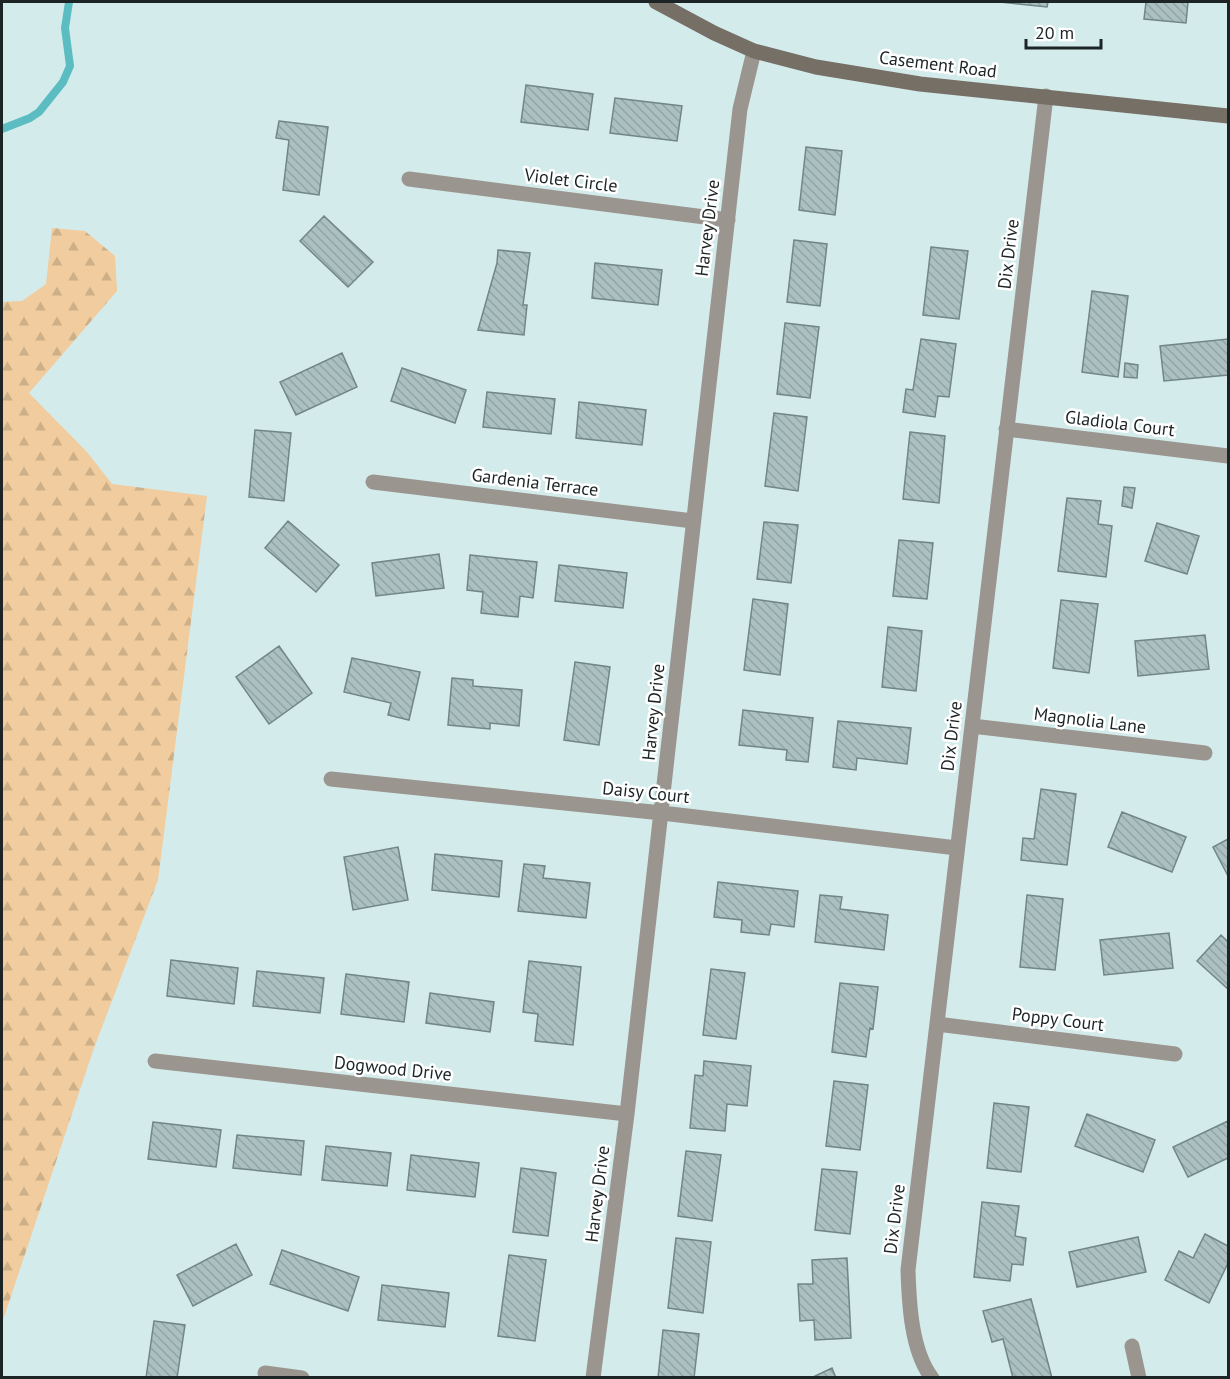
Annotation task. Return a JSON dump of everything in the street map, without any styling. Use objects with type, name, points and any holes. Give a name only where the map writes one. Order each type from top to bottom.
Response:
[{"type":"street","name":"Casement Road","points":[[656,2],[754,51],[816,67],[920,84],[1228,116]]},
{"type":"street","name":"Harvey Drive","points":[[593,1377],[627,1114],[662,813],[740,106],[754,51]]},
{"type":"street","name":"Dix Drive","points":[[932,1377],[926,1370],[910,1319],[908,1270],[1047,96]]},
{"type":"street","name":"Violet Circle","points":[[409,179],[728,220]]},
{"type":"street","name":"Gladiola Court","points":[[1006,429],[1228,456]]},
{"type":"street","name":"Gardenia Terrace","points":[[373,482],[693,521]]},
{"type":"street","name":"Magnolia Lane","points":[[972,726],[1205,753]]},
{"type":"street","name":"Daisy Court","points":[[331,778],[662,813],[957,848]]},
{"type":"street","name":"Poppy Court","points":[[937,1024],[1175,1054]]},
{"type":"street","name":"Dogwood Drive","points":[[155,1060],[627,1114]]},
{"type":"street","points":[[1132,1346],[1139,1377]]},
{"type":"street","points":[[265,1373],[302,1377]]},
{"type":"green space","points":[[52,228],[85,231],[115,256],[117,291],[29,393],[87,452],[112,484],[207,496],[158,880],[94,1048],[2,1323],[2,302],[22,301],[46,284]]},
{"type":"building","points":[[1000,2],[1048,2],[1047,7]]},
{"type":"building","points":[[1146,2],[1188,2],[1186,23],[1144,19]]},
{"type":"building","points":[[526,85],[593,94],[588,130],[521,122]]},
{"type":"building","points":[[615,98],[682,106],[677,141],[610,133]]},
{"type":"building","points":[[279,121],[328,127],[319,195],[283,190],[289,140],[276,138]]},
{"type":"building","points":[[806,147],[842,151],[835,215],[799,210]]},
{"type":"building","points":[[324,216],[373,262],[348,287],[300,241]]},
{"type":"building","points":[[794,240],[827,244],[820,306],[787,302]]},
{"type":"building","points":[[931,247],[968,251],[959,319],[923,315]]},
{"type":"building","points":[[498,250],[530,253],[523,305],[527,305],[524,335],[478,330],[497,263]]},
{"type":"building","points":[[595,263],[662,270],[658,305],[592,298]]},
{"type":"building","points":[[1092,291],[1128,296],[1118,377],[1082,372]]},
{"type":"building","points":[[785,323],[819,327],[810,398],[777,394]]},
{"type":"building","points":[[921,339],[956,344],[949,397],[938,396],[935,417],[903,412],[906,389],[913,390]]},
{"type":"building","points":[[1228,339],[1228,375],[1164,381],[1160,346]]},
{"type":"building","points":[[342,353],[357,387],[296,415],[280,382]]},
{"type":"building","points":[[1125,363],[1138,365],[1137,378],[1124,377]]},
{"type":"building","points":[[402,368],[466,390],[455,423],[391,401]]},
{"type":"building","points":[[487,392],[555,399],[551,434],[483,427]]},
{"type":"building","points":[[579,402],[646,410],[642,445],[576,438]]},
{"type":"building","points":[[774,413],[807,417],[798,491],[765,486]]},
{"type":"building","points":[[255,430],[291,433],[284,501],[249,497]]},
{"type":"building","points":[[910,432],[945,436],[939,503],[903,499]]},
{"type":"building","points":[[1124,487],[1135,488],[1132,508],[1122,506]]},
{"type":"building","points":[[1067,498],[1101,501],[1098,524],[1112,526],[1106,577],[1058,571]]},
{"type":"building","points":[[288,521],[339,565],[316,592],[265,548]]},
{"type":"building","points":[[764,522],[798,525],[791,583],[757,579]]},
{"type":"building","points":[[1157,523],[1199,536],[1187,574],[1145,561]]},
{"type":"building","points":[[899,540],[933,543],[927,599],[893,596]]},
{"type":"building","points":[[439,554],[444,588],[376,596],[372,563]]},
{"type":"building","points":[[470,555],[537,562],[533,598],[520,596],[518,617],[481,613],[483,592],[467,590]]},
{"type":"building","points":[[559,565],[627,573],[623,608],[555,601]]},
{"type":"building","points":[[753,599],[788,604],[780,675],[744,670]]},
{"type":"building","points":[[1061,600],[1098,604],[1089,673],[1053,668]]},
{"type":"building","points":[[888,627],[922,631],[916,691],[882,687]]},
{"type":"building","points":[[1205,635],[1209,669],[1138,676],[1135,641]]},
{"type":"building","points":[[279,646],[312,693],[269,724],[236,677]]},
{"type":"building","points":[[352,658],[420,672],[409,720],[388,715],[391,703],[344,692]]},
{"type":"building","points":[[575,662],[610,667],[599,745],[564,740]]},
{"type":"building","points":[[452,678],[473,680],[473,686],[522,690],[519,726],[490,723],[490,729],[448,725]]},
{"type":"building","points":[[743,710],[813,718],[808,762],[786,760],[787,750],[739,745]]},
{"type":"building","points":[[838,721],[911,728],[907,764],[857,758],[856,770],[833,767]]},
{"type":"building","points":[[1041,789],[1076,794],[1067,865],[1021,860],[1023,838],[1034,839]]},
{"type":"building","points":[[1122,812],[1186,837],[1172,872],[1108,847]]},
{"type":"building","points":[[1228,839],[1228,876],[1213,847]]},
{"type":"building","points":[[398,847],[408,900],[353,910],[344,857]]},
{"type":"building","points":[[435,854],[502,861],[499,897],[432,890]]},
{"type":"building","points":[[524,864],[545,866],[543,878],[590,883],[586,918],[518,911]]},
{"type":"building","points":[[718,882],[798,891],[794,927],[771,924],[769,935],[741,932],[742,920],[714,917]]},
{"type":"building","points":[[820,895],[842,897],[840,909],[888,915],[884,950],[815,942]]},
{"type":"building","points":[[1027,895],[1063,899],[1055,970],[1020,967]]},
{"type":"building","points":[[1169,933],[1173,968],[1104,975],[1100,940]]},
{"type":"building","points":[[1221,935],[1227,941],[1228,939],[1228,989],[1197,961]]},
{"type":"building","points":[[171,960],[238,968],[234,1004],[167,996]]},
{"type":"building","points":[[529,961],[581,967],[573,1045],[535,1041],[538,1014],[523,1012]]},
{"type":"building","points":[[711,969],[745,973],[736,1039],[703,1035]]},
{"type":"building","points":[[257,971],[324,978],[320,1013],[253,1006]]},
{"type":"building","points":[[346,974],[409,982],[404,1022],[341,1014]]},
{"type":"building","points":[[840,983],[878,987],[873,1029],[870,1028],[866,1057],[832,1052]]},
{"type":"building","points":[[430,993],[494,1002],[490,1032],[426,1023]]},
{"type":"building","points":[[704,1061],[751,1066],[747,1106],[727,1104],[725,1131],[690,1128],[695,1075],[703,1076]]},
{"type":"building","points":[[834,1081],[868,1085],[860,1150],[826,1146]]},
{"type":"building","points":[[994,1103],[1029,1107],[1021,1172],[987,1168]]},
{"type":"building","points":[[1087,1114],[1155,1140],[1143,1172],[1075,1146]]},
{"type":"building","points":[[1228,1121],[1228,1158],[1188,1177],[1173,1147]]},
{"type":"building","points":[[153,1122],[221,1130],[216,1167],[148,1159]]},
{"type":"building","points":[[237,1135],[304,1141],[301,1175],[233,1168]]},
{"type":"building","points":[[326,1146],[391,1153],[387,1186],[322,1180]]},
{"type":"building","points":[[686,1151],[721,1155],[712,1221],[678,1216]]},
{"type":"building","points":[[411,1155],[479,1163],[475,1197],[407,1190]]},
{"type":"building","points":[[521,1168],[556,1173],[548,1236],[513,1232]]},
{"type":"building","points":[[822,1169],[857,1172],[850,1234],[815,1230]]},
{"type":"building","points":[[982,1202],[1019,1206],[1015,1236],[1026,1238],[1023,1265],[1012,1264],[1010,1281],[974,1277]]},
{"type":"building","points":[[1205,1234],[1228,1246],[1228,1263],[1209,1303],[1165,1280],[1179,1251],[1193,1258]]},
{"type":"building","points":[[1138,1237],[1146,1272],[1077,1287],[1069,1252]]},
{"type":"building","points":[[676,1238],[711,1242],[703,1313],[668,1308]]},
{"type":"building","points":[[236,1244],[252,1275],[193,1306],[177,1275]]},
{"type":"building","points":[[282,1250],[359,1277],[348,1311],[270,1284]]},
{"type":"building","points":[[509,1255],[546,1260],[535,1341],[498,1336]]},
{"type":"building","points":[[847,1258],[851,1338],[815,1340],[814,1320],[800,1321],[798,1284],[813,1284],[812,1260]]},
{"type":"building","points":[[382,1285],[449,1293],[445,1327],[378,1320]]},
{"type":"building","points":[[1031,1299],[1052,1378],[1013,1378],[1003,1339],[992,1342],[983,1311]]},
{"type":"building","points":[[154,1321],[185,1325],[177,1378],[146,1378]]},
{"type":"building","points":[[663,1330],[699,1334],[694,1378],[658,1378]]},
{"type":"building","points":[[832,1368],[836,1378],[811,1378]]},
{"type":"waterway","points":[[2,129],[39,112],[63,82],[70,66],[65,28],[69,2]]}]
